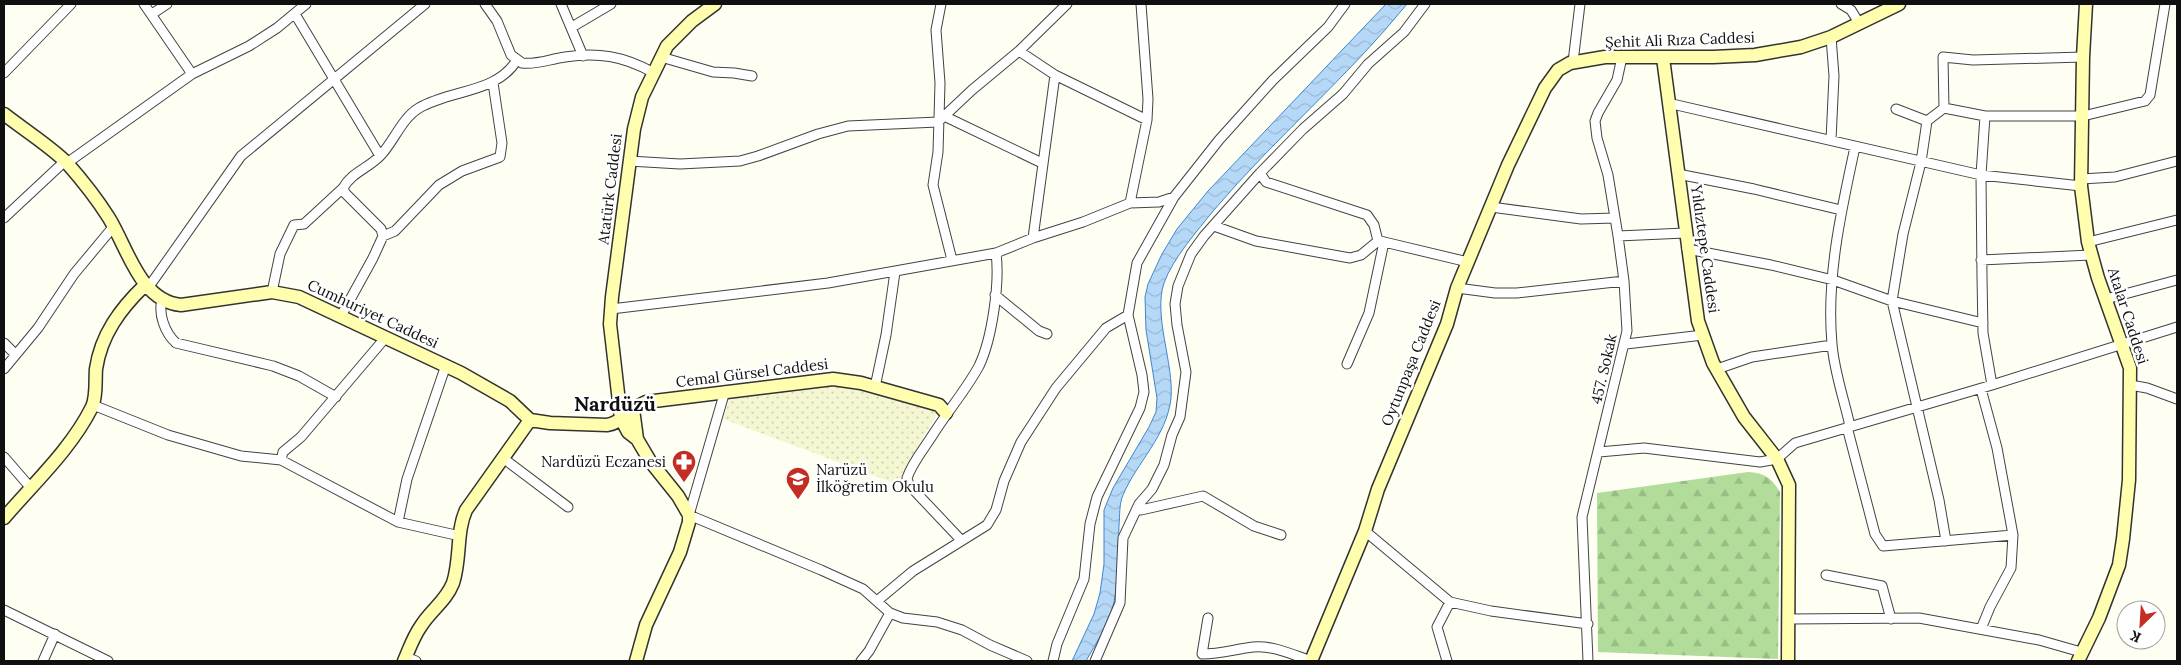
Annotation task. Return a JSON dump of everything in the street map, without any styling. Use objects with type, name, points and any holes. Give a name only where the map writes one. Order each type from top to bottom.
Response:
[{"type":"street","points":[[4,73],[71,4]]},
{"type":"street","points":[[144,4],[192,74]]},
{"type":"street","points":[[152,14],[167,4]]},
{"type":"street","points":[[4,218],[66,162],[192,74],[249,46],[295,14],[306,4]]},
{"type":"street","points":[[4,518],[71,441],[93,405],[98,359],[102,344],[119,313],[146,286],[241,156],[425,4]]},
{"type":"street","points":[[485,4],[497,22],[511,55],[522,63],[527,64],[583,56],[611,56],[632,61],[652,72]]},
{"type":"street","points":[[562,4],[583,56]]},
{"type":"street","points":[[572,27],[611,4]]},
{"type":"street","name":"Atatürk Caddesi","points":[[621,419],[610,324],[629,161],[638,108],[652,72],[676,36],[715,4]]},
{"type":"street","points":[[941,4],[936,30],[941,119],[933,185],[952,260]]},
{"type":"street","points":[[941,119],[1019,51],[1067,4]]},
{"type":"street","points":[[1130,203],[1147,120],[1148,99],[1142,4]]},
{"type":"street","points":[[1053,661],[1057,644],[1084,578],[1090,524],[1097,496],[1140,408],[1144,392],[1128,315],[1137,263],[1174,198],[1219,140],[1273,80],[1328,27],[1344,4]]},
{"type":"street","points":[[1095,661],[1120,603],[1122,538],[1139,504],[1152,489],[1164,465],[1182,410],[1186,372],[1176,311],[1178,286],[1192,254],[1204,236],[1260,172],[1343,94],[1368,64],[1404,32],[1425,4]]},
{"type":"street","points":[[1573,62],[1580,4]]},
{"type":"street","points":[[1841,4],[1851,10],[1859,23]]},
{"type":"street","name":"Şehit Ali Rıza Caddesi","points":[[1573,62],[1605,57],[1663,58],[1755,55],[1801,47],[1832,36],[1899,4]]},
{"type":"street","name":"Atalar Caddesi","points":[[2079,657],[2099,618],[2120,556],[2129,480],[2130,368],[2088,242],[2081,182],[2083,57],[2086,4]]},
{"type":"street","points":[[1946,541],[1939,500],[1892,301],[1903,234],[1921,162],[1927,121],[1944,108],[1984,116],[2083,116],[2145,101],[2150,95],[2165,4]]},
{"type":"street","points":[[295,14],[380,156]]},
{"type":"street","points":[[1831,140],[1834,76],[1832,36]]},
{"type":"street","points":[[1019,51],[1054,75],[1147,120]]},
{"type":"street","points":[[1944,108],[1943,56],[1973,60],[2083,57]]},
{"type":"street","points":[[661,57],[714,72],[752,76]]},
{"type":"street","name":"457. Sokak","points":[[1588,661],[1588,624],[1582,517],[1626,344],[1627,331],[1624,281],[1618,236],[1595,122],[1614,88],[1622,57]]},
{"type":"street","name":"Yıldıztepe Caddesi","points":[[1663,58],[1698,321],[1717,368],[1744,417],[1777,459],[1789,485],[1788,661]]},
{"type":"street","points":[[272,292],[280,254],[294,225],[304,224],[344,188],[349,179],[380,156],[404,122],[419,108],[493,83],[512,68],[517,60]]},
{"type":"street","name":"Oytunpaşa Caddesi","points":[[1311,661],[1365,531],[1378,489],[1447,324],[1457,288],[1508,165],[1546,88],[1558,70],[1573,62]]},
{"type":"street","points":[[1033,238],[1054,75]]},
{"type":"street","points":[[384,236],[395,231],[439,184],[462,171],[500,157],[502,143],[493,83]]},
{"type":"street","points":[[1668,102],[1750,123],[1831,140],[1981,176],[2081,182],[2115,177],[2177,162]]},
{"type":"street","points":[[1896,109],[1927,121]]},
{"type":"street","points":[[4,114],[66,162],[76,173],[114,226],[146,286],[162,300],[161,308],[166,330],[176,343],[280,368],[311,382],[336,397]]},
{"type":"street","points":[[1984,116],[1981,176],[1981,260],[1983,323],[1992,385]]},
{"type":"street","points":[[629,161],[680,164],[740,161],[818,134],[848,126],[941,119],[1042,163]]},
{"type":"street","points":[[1855,147],[1841,210],[1833,280],[1832,345],[1875,534],[1883,546],[2013,535]]},
{"type":"street","points":[[1260,172],[1266,182],[1367,215],[1374,225],[1381,241],[1369,313],[1347,364]]},
{"type":"street","points":[[1678,174],[1754,189],[1841,210]]},
{"type":"street","points":[[341,316],[374,258],[384,236],[382,229],[349,198],[344,188]]},
{"type":"street","points":[[611,309],[828,283],[952,260],[996,254],[1033,238],[1082,222],[1130,203],[1159,202],[1174,198]]},
{"type":"street","points":[[1491,208],[1581,219],[1615,218]]},
{"type":"street","points":[[2088,242],[2177,220]]},
{"type":"street","points":[[4,369],[38,328],[74,274],[114,226]]},
{"type":"street","points":[[1214,226],[1256,241],[1350,258],[1361,255],[1381,241],[1468,262]]},
{"type":"street","points":[[1618,236],[1685,233]]},
{"type":"street","points":[[1687,249],[1771,265],[1833,280],[1892,301],[1983,323]]},
{"type":"street","points":[[961,540],[908,485],[907,478],[946,413],[980,364],[989,334],[999,273],[996,254]]},
{"type":"street","points":[[1981,260],[2092,255]]},
{"type":"street","points":[[875,387],[886,335],[895,272]]},
{"type":"street","points":[[2106,299],[2177,280]]},
{"type":"street","points":[[1457,288],[1495,293],[1517,293],[1624,281]]},
{"type":"street","name":"Cumhuriyet Caddesi","points":[[162,300],[181,304],[272,292],[299,297],[446,365],[510,401],[530,420]]},
{"type":"street","points":[[995,295],[1039,331],[1048,334]]},
{"type":"street","points":[[878,601],[913,571],[987,525],[996,510],[1004,482],[1021,442],[1056,388],[1106,328],[1128,315]]},
{"type":"street","points":[[1599,452],[1644,448],[1760,462],[1777,459],[1795,443],[1992,385],[2177,327]]},
{"type":"street","points":[[1626,344],[1703,335]]},
{"type":"street","points":[[281,460],[284,452],[301,437],[386,337]]},
{"type":"street","points":[[4,343],[15,354]]},
{"type":"street","points":[[1717,368],[1752,357],[1832,345]]},
{"type":"street","points":[[398,522],[407,479],[446,365]]},
{"type":"street","name":"Cemal Gürsel Caddesi","points":[[621,419],[633,409],[646,402],[832,379],[875,387],[932,403],[946,413]]},
{"type":"street","points":[[2130,385],[2147,388],[2177,399]]},
{"type":"street","points":[[1981,388],[1997,448],[2013,535],[2012,568],[1990,607],[1981,629]]},
{"type":"street","points":[[636,661],[652,610],[684,542],[689,515],[725,391]]},
{"type":"street","points":[[93,405],[168,435],[240,456],[281,460],[398,522],[460,536]]},
{"type":"street","points":[[633,409],[637,439]]},
{"type":"street","points":[[408,660],[421,625],[450,591],[455,574],[460,536],[466,510],[530,420],[550,423],[607,425],[615,424],[621,419],[628,432],[637,439],[650,461],[678,496],[689,515],[863,589],[890,613],[903,618],[937,622],[962,630],[1027,661]]},
{"type":"street","points":[[4,457],[30,487]]},
{"type":"street","points":[[503,458],[568,507]]},
{"type":"street","points":[[1139,504],[1141,510],[1203,496],[1254,526],[1281,535]]},
{"type":"street","points":[[1365,531],[1450,602],[1492,611],[1588,624]]},
{"type":"street","points":[[1826,574],[1882,586],[1891,619]]},
{"type":"street","points":[[1447,661],[1437,627],[1450,602]]},
{"type":"street","points":[[4,610],[108,661]]},
{"type":"street","points":[[861,661],[869,651],[890,613]]},
{"type":"street","points":[[1208,618],[1202,654],[1217,654],[1254,647],[1271,648],[1311,661]]},
{"type":"street","points":[[1789,619],[1919,618],[2039,640],[2079,657]]},
{"type":"street","points":[[43,661],[55,634]]},
{"type":"green space","points":[[828,381],[935,405],[938,412],[901,475],[902,486],[723,419],[731,394]]},
{"type":"green space","points":[[1748,472],[1767,477],[1780,492],[1778,659],[1598,652],[1597,493]]},
{"type":"water","points":[[1386,4],[1407,4],[1361,57],[1237,183],[1194,235],[1168,274],[1161,296],[1161,310],[1170,370],[1171,398],[1168,412],[1158,437],[1129,483],[1122,498],[1117,583],[1109,618],[1086,661],[1072,661],[1094,614],[1100,593],[1104,564],[1104,510],[1113,488],[1156,412],[1157,398],[1146,330],[1145,297],[1148,284],[1162,254],[1177,229],[1208,191]]},
{"type":"place","name":"Nardüzü Eczanesi","points":[[684,483]]},
{"type":"place","name":"Narüzü İlköğretim Okulu","points":[[798,500]]},
{"type":"district","name":"Nardüzü","points":[[615,404]]}]
